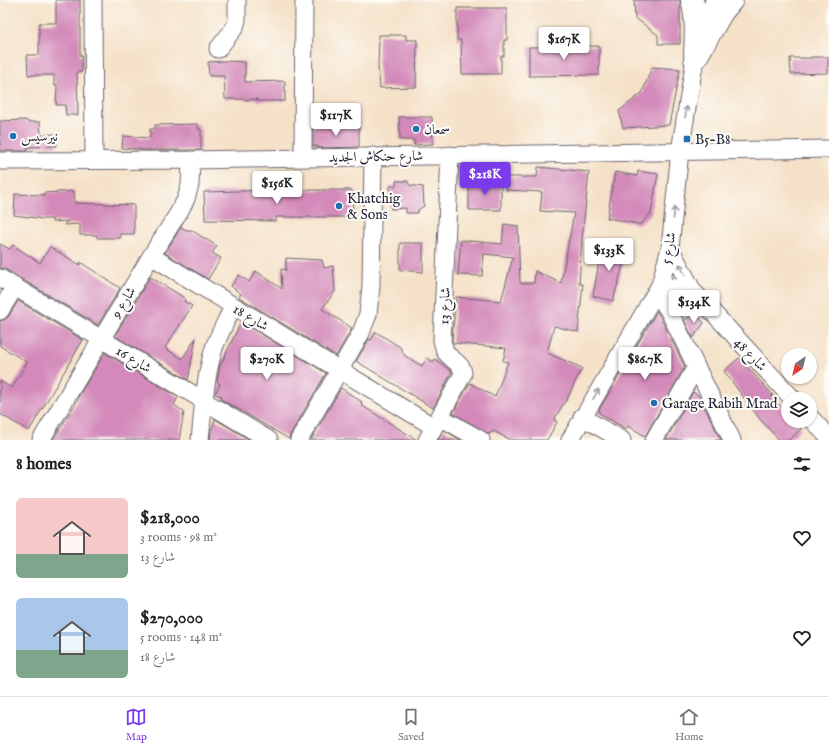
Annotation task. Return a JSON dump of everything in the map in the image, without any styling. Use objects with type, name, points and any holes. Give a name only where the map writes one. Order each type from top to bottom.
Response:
[{"type":"highway","points":[[692,0],[697,26],[695,59]]},
{"type":"highway","points":[[695,59],[722,12],[732,0]]},
{"type":"street","points":[[93,0],[94,160]]},
{"type":"street","points":[[218,49],[235,27],[237,20],[237,0]]},
{"type":"street","points":[[303,157],[304,0]]},
{"type":"street","name":"شارع 5","points":[[570,440],[657,290],[670,248],[680,151],[695,59],[714,0]]},
{"type":"street","name":"شارع حنكاش الجديد","points":[[0,161],[191,160],[829,149]]},
{"type":"street","name":"شارع 13","points":[[434,428],[463,374],[461,367],[445,352],[442,340],[450,155]]},
{"type":"street","points":[[299,440],[361,333],[368,314],[371,286],[373,156]]},
{"type":"street","name":"شارع 9","points":[[41,440],[186,199],[190,185],[191,160]]},
{"type":"street","name":"شارع 48","points":[[670,248],[693,291],[787,392]]},
{"type":"street","name":"شارع 18","points":[[151,256],[434,428],[481,440]]},
{"type":"street","name":"شارع 16","points":[[0,278],[269,440]]},
{"type":"street","points":[[0,311],[14,287]]},
{"type":"street","points":[[693,291],[657,290],[663,302],[670,311],[732,440]]},
{"type":"street","points":[[200,440],[204,401],[215,347],[233,306]]},
{"type":"street","points":[[654,440],[696,367]]},
{"type":"street","points":[[582,417],[622,440]]},
{"type":"street","points":[[817,425],[829,438]]},
{"type":"building","points":[[56,0],[80,0],[80,56],[82,56],[82,72],[77,72],[78,115],[66,115],[65,105],[56,105],[57,85],[54,85],[54,75],[28,75],[27,55],[39,55],[39,23],[56,23]]},
{"type":"building","points":[[634,0],[680,0],[680,44],[658,44],[658,35],[635,19]]},
{"type":"building","points":[[457,8],[507,8],[507,40],[504,40],[504,56],[501,56],[501,74],[462,74],[461,40],[457,40]]},
{"type":"building","points":[[379,35],[406,35],[406,40],[417,40],[416,87],[380,88],[378,66]]},
{"type":"building","points":[[599,46],[599,75],[529,76],[529,47]]},
{"type":"building","points":[[828,57],[828,73],[791,74],[790,58]]},
{"type":"building","points":[[208,62],[245,62],[245,82],[285,81],[285,101],[225,99],[224,76],[209,76]]},
{"type":"building","points":[[652,67],[680,69],[669,125],[623,128],[619,111],[642,93]]},
{"type":"building","name":"سمعان","points":[[399,117],[432,117],[433,144],[414,145],[414,140],[400,140]]},
{"type":"building","name":"نيرسيس","points":[[26,120],[27,122],[40,122],[41,135],[56,134],[57,146],[27,147],[27,151],[0,151],[0,121]]},
{"type":"building","points":[[198,124],[198,129],[201,129],[201,150],[146,150],[122,148],[123,136],[150,138],[150,129],[155,129],[155,125]]},
{"type":"building","points":[[313,126],[359,127],[359,147],[318,148],[318,146],[313,146]]},
{"type":"building","points":[[538,167],[589,172],[582,239],[579,284],[583,284],[578,332],[554,326],[547,353],[582,368],[566,401],[554,420],[557,422],[547,440],[510,440],[494,431],[489,434],[453,413],[470,383],[495,397],[508,362],[503,361],[506,348],[453,343],[456,297],[501,301],[513,257],[484,254],[482,276],[458,275],[461,240],[502,244],[504,224],[518,226],[520,283],[534,283],[535,271],[561,283],[574,213],[540,211],[542,192],[506,190],[506,177],[537,177]]},
{"type":"building","points":[[638,171],[658,174],[651,213],[641,224],[607,218],[615,172],[637,176]]},
{"type":"building","points":[[396,181],[408,181],[409,185],[423,187],[424,206],[418,210],[418,213],[406,213],[406,208],[391,209],[390,186],[396,186]]},
{"type":"building","points":[[469,181],[501,181],[501,210],[469,210]]},
{"type":"building","points":[[352,190],[353,217],[276,217],[276,221],[205,220],[204,192]]},
{"type":"building","points":[[74,191],[75,203],[134,205],[134,234],[120,234],[120,238],[97,238],[97,235],[80,235],[80,224],[64,225],[67,221],[52,222],[52,219],[14,215],[15,194],[44,195],[44,193]]},
{"type":"building","points":[[181,227],[186,230],[191,230],[217,246],[212,253],[221,258],[208,279],[165,253]]},
{"type":"building","points":[[400,243],[423,243],[423,272],[400,270]]},
{"type":"building","points":[[0,244],[10,249],[13,245],[40,263],[50,247],[80,265],[80,262],[120,288],[98,325],[5,269],[0,268]]},
{"type":"building","points":[[602,244],[627,251],[613,301],[593,296]]},
{"type":"building","points":[[286,258],[322,260],[324,268],[333,266],[335,291],[322,309],[352,328],[336,356],[239,297],[241,294],[231,286],[239,275],[249,282],[256,271],[282,289],[281,269],[286,270]]},
{"type":"building","points":[[150,277],[185,298],[184,301],[192,306],[165,348],[182,359],[196,338],[188,380],[115,336]]},
{"type":"building","points":[[18,301],[83,340],[29,431],[0,414],[0,381],[12,388],[27,362],[0,346],[0,321],[8,317]]},
{"type":"building","points":[[657,311],[685,367],[645,436],[628,426],[626,429],[599,413],[599,410]]},
{"type":"building","points":[[696,314],[704,323],[693,338],[684,320]]},
{"type":"building","points":[[241,322],[326,373],[289,439],[221,399],[222,396],[215,394],[220,384],[217,382],[220,366]]},
{"type":"building","points":[[376,332],[400,347],[405,356],[422,366],[427,358],[433,362],[435,359],[452,372],[433,408],[356,361],[369,339],[371,340]]},
{"type":"building","points":[[105,353],[178,397],[174,405],[184,412],[179,440],[53,440]]},
{"type":"building","points":[[739,358],[773,395],[771,396],[781,407],[781,428],[801,429],[789,440],[779,440],[759,418],[724,371]]},
{"type":"building","points":[[341,388],[362,402],[361,405],[417,440],[311,440]]},
{"type":"building","points":[[693,392],[699,396],[721,440],[666,440]]},
{"type":"building","points":[[215,419],[250,440],[210,440],[211,428],[212,429]]},
{"type":"building","points":[[444,430],[461,440],[438,440]]},
{"type":"place","name":"سمعان","points":[[416,129]]},
{"type":"place","name":"نيرسيس","points":[[13,136]]},
{"type":"place","name":"B5-B8","points":[[687,139]]},
{"type":"place","name":"Khatchig & Sons","points":[[339,206]]},
{"type":"place","name":"Garage Rabih Mrad","points":[[654,403]]}]
